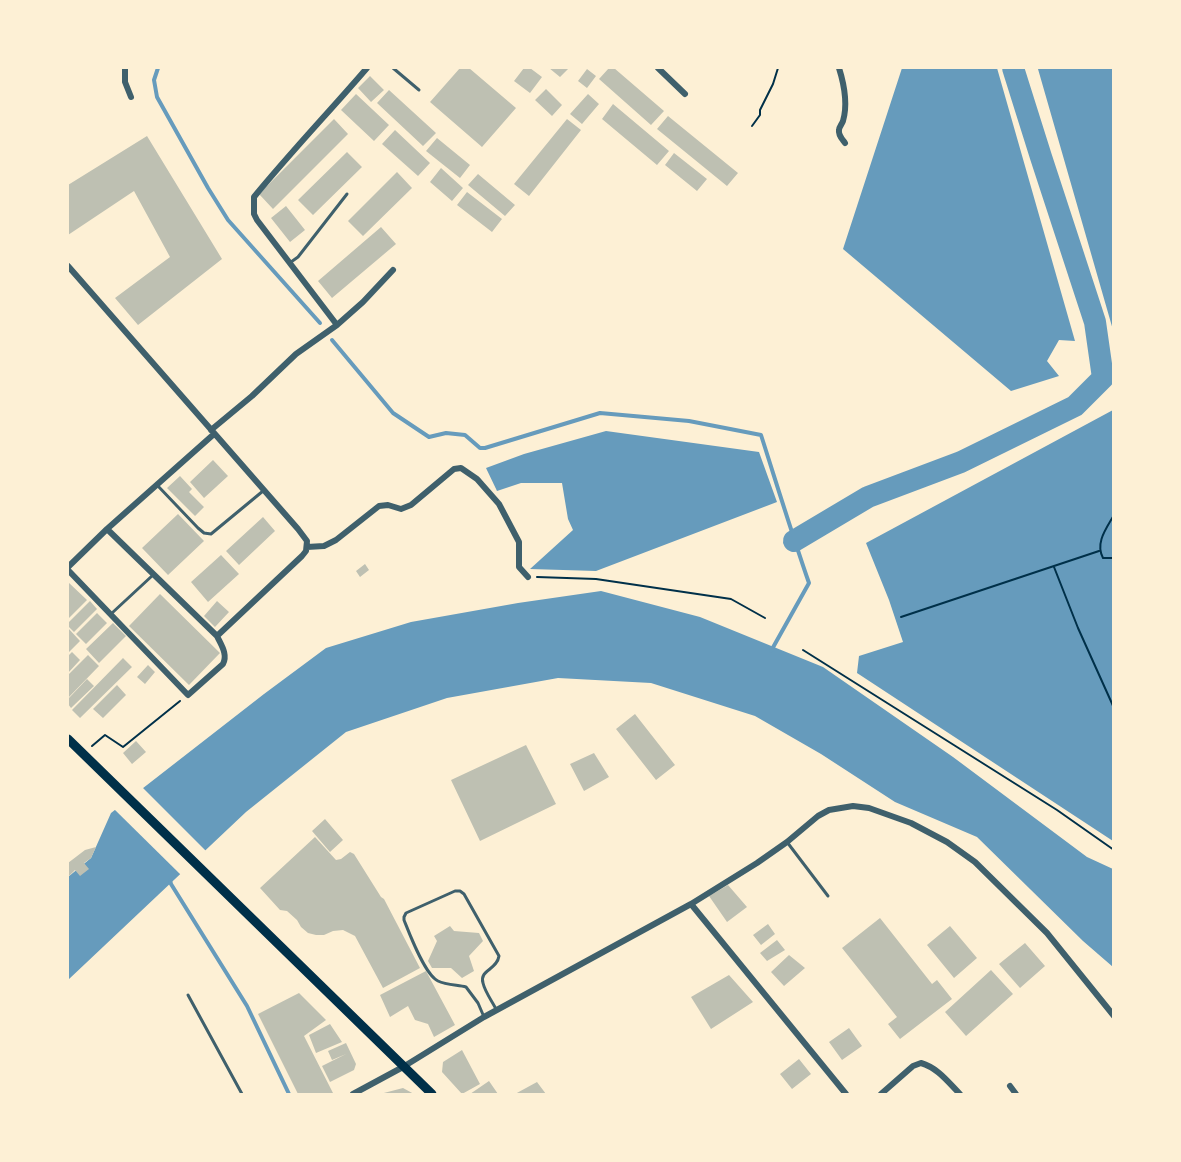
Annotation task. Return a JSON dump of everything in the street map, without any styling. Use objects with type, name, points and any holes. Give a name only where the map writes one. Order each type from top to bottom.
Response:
[{"type":"main road","points":[[68,739],[432,1095]]},
{"type":"street","points":[[125,68],[125,82],[131,97]]},
{"type":"street","points":[[336,325],[257,220],[254,214],[254,197],[367,68]]},
{"type":"street","points":[[658,68],[686,94]]},
{"type":"street","points":[[838,68],[846,104],[839,136],[845,143]]},
{"type":"street","points":[[68,266],[307,542],[302,556],[217,636]]},
{"type":"street","points":[[107,530],[217,636],[225,660],[188,695],[68,569],[107,530],[296,354],[363,302],[393,270]]},
{"type":"street","points":[[307,547],[324,546],[336,540],[379,506],[401,509],[411,505],[454,469],[461,468],[477,479],[499,504],[519,542],[519,567],[528,577]]},
{"type":"street","points":[[353,1095],[484,1017],[691,904],[757,863],[818,816],[829,810],[853,806],[869,808],[911,823],[938,837],[975,862],[1047,933],[1113,1017]]},
{"type":"street","points":[[691,904],[846,1095]]},
{"type":"street","points":[[881,1095],[913,1066],[921,1063],[931,1066],[960,1095]]},
{"type":"street","points":[[1010,1086],[1016,1095]]},
{"type":"lane","points":[[393,68],[419,90]]},
{"type":"lane","points":[[289,263],[298,257],[346,194]]},
{"type":"lane","points":[[157,485],[198,528],[211,534],[264,490]]},
{"type":"lane","points":[[111,614],[154,575]]},
{"type":"lane","points":[[787,842],[828,896]]},
{"type":"lane","points":[[484,1017],[478,1003],[466,987],[438,981],[430,974],[404,920],[406,913],[455,891],[464,894],[499,956],[497,964],[483,974],[482,980],[497,1010]]},
{"type":"lane","points":[[188,995],[242,1095]]},
{"type":"path","points":[[752,126],[760,115],[778,68]]},
{"type":"path","points":[[1113,515],[1099,551],[1103,558],[1113,558]]},
{"type":"path","points":[[901,617],[1099,551]]},
{"type":"path","points":[[1054,567],[1113,708]]},
{"type":"path","points":[[528,577],[596,579],[731,599],[765,618]]},
{"type":"path","points":[[803,650],[1057,810],[1113,850]]},
{"type":"path","points":[[82,753],[105,735],[123,747],[188,695]]},
{"type":"water","points":[[902,68],[997,68],[1075,341],[1059,340],[1047,361],[1059,376],[1011,391],[843,249]]},
{"type":"water","points":[[1113,68],[1113,330],[1038,69]]},
{"type":"water","points":[[1113,410],[1113,841],[857,673],[859,656],[903,642],[866,543]]},
{"type":"water","points":[[606,431],[759,452],[777,502],[596,571],[530,569],[573,530],[568,519],[562,483],[521,483],[497,491],[486,468],[524,454]]},
{"type":"water","points":[[601,591],[700,617],[823,667],[953,757],[1087,857],[1113,869],[1113,967],[1083,941],[977,837],[895,802],[821,754],[755,716],[651,683],[558,678],[447,698],[346,732],[246,812],[68,980],[68,877],[91,858],[111,813],[326,648],[411,622]]},
{"type":"pier","points":[[141,786],[207,852],[182,876],[113,808]]},
{"type":"building","points":[[460,68],[469,68],[516,108],[482,147],[430,102]]},
{"type":"building","points":[[524,68],[530,68],[542,77],[530,93],[514,81]]},
{"type":"building","points":[[549,68],[569,68],[560,77]]},
{"type":"building","points":[[609,68],[614,68],[664,111],[651,125],[599,79]]},
{"type":"building","points":[[587,69],[596,76],[587,88],[578,81]]},
{"type":"building","points":[[370,76],[384,90],[371,102],[358,88]]},
{"type":"building","points":[[546,89],[562,105],[552,116],[535,100]]},
{"type":"building","points":[[389,90],[436,133],[423,146],[377,103]]},
{"type":"building","points":[[356,94],[389,125],[374,141],[341,110]]},
{"type":"building","points":[[588,94],[599,104],[582,124],[570,114]]},
{"type":"building","points":[[613,104],[669,151],[657,165],[602,119]]},
{"type":"building","points":[[668,116],[738,173],[727,186],[657,129]]},
{"type":"building","points":[[334,119],[348,134],[273,209],[259,194]]},
{"type":"building","points":[[567,119],[581,130],[529,196],[514,184]]},
{"type":"building","points":[[395,130],[430,163],[418,176],[382,144]]},
{"type":"building","points":[[147,136],[222,259],[138,325],[115,298],[170,257],[134,191],[68,235],[68,185]]},
{"type":"building","points":[[437,138],[470,165],[460,178],[426,151]]},
{"type":"building","points":[[347,152],[362,167],[313,215],[298,200]]},
{"type":"building","points":[[674,153],[707,179],[697,191],[665,165]]},
{"type":"building","points":[[441,168],[463,188],[452,201],[430,182]]},
{"type":"building","points":[[397,172],[412,188],[363,236],[348,221]]},
{"type":"building","points":[[478,174],[515,205],[505,216],[468,185]]},
{"type":"building","points":[[467,192],[502,219],[492,232],[457,205]]},
{"type":"building","points":[[286,206],[305,230],[290,242],[271,218]]},
{"type":"building","points":[[381,227],[396,244],[332,298],[318,281]]},
{"type":"building","points":[[213,460],[228,476],[204,498],[190,482]]},
{"type":"building","points":[[180,476],[192,489],[189,492],[204,507],[195,516],[167,488]]},
{"type":"building","points":[[178,514],[204,541],[168,575],[142,548]]},
{"type":"building","points":[[263,517],[275,531],[239,565],[226,551]]},
{"type":"building","points":[[221,555],[239,574],[208,602],[191,582]]},
{"type":"building","points":[[365,564],[369,570],[360,577],[356,571]]},
{"type":"building","points":[[68,582],[87,600],[68,619]]},
{"type":"building","points":[[160,594],[220,653],[189,685],[129,626]]},
{"type":"building","points":[[90,601],[97,609],[74,632],[68,623]]},
{"type":"building","points":[[217,601],[229,612],[215,627],[204,616]]},
{"type":"building","points":[[97,613],[107,623],[86,644],[76,634]]},
{"type":"building","points":[[113,623],[126,636],[99,663],[86,649]]},
{"type":"building","points":[[68,628],[80,641],[68,653]]},
{"type":"building","points":[[72,652],[80,660],[68,673],[68,656]]},
{"type":"building","points":[[88,655],[99,666],[68,698],[68,675]]},
{"type":"building","points":[[123,658],[132,667],[80,718],[72,710]]},
{"type":"building","points":[[148,665],[155,672],[145,684],[137,677]]},
{"type":"building","points":[[87,679],[94,686],[71,708],[68,699]]},
{"type":"building","points":[[117,685],[126,695],[103,718],[93,709]]},
{"type":"building","points":[[635,714],[675,765],[656,780],[616,729]]},
{"type":"building","points":[[136,741],[146,752],[132,764],[123,753]]},
{"type":"building","points":[[526,745],[556,804],[480,841],[451,780]]},
{"type":"building","points":[[594,753],[609,777],[584,791],[570,764]]},
{"type":"building","points":[[325,819],[343,840],[330,852],[312,831]]},
{"type":"building","points":[[315,837],[336,860],[350,852],[354,854],[384,899],[420,968],[383,988],[355,936],[343,930],[324,935],[308,933],[287,911],[280,910],[260,888]]},
{"type":"building","points":[[96,847],[91,858],[84,863],[89,869],[80,876],[75,870],[68,877],[68,863],[85,850]]},
{"type":"building","points":[[728,885],[747,907],[727,922],[709,896]]},
{"type":"building","points":[[880,918],[932,984],[937,980],[952,999],[900,1039],[888,1024],[897,1017],[842,948]]},
{"type":"building","points":[[768,924],[775,934],[761,945],[753,935]]},
{"type":"building","points":[[450,926],[454,931],[479,933],[483,941],[469,956],[474,971],[462,978],[451,968],[432,968],[428,961],[437,941],[434,936]]},
{"type":"building","points":[[950,926],[977,958],[954,978],[927,945]]},
{"type":"building","points":[[777,940],[785,950],[767,961],[760,953]]},
{"type":"building","points":[[1025,943],[1045,966],[1020,988],[999,964]]},
{"type":"building","points":[[789,955],[805,968],[784,986],[771,972]]},
{"type":"building","points":[[991,970],[1013,994],[966,1036],[945,1012]]},
{"type":"building","points":[[426,971],[455,1025],[434,1037],[428,1024],[415,1020],[408,1006],[390,1017],[380,995]]},
{"type":"building","points":[[729,975],[753,1002],[711,1029],[691,997]]},
{"type":"building","points":[[299,993],[326,1020],[304,1036],[333,1093],[298,1094],[258,1014]]},
{"type":"building","points":[[330,1024],[342,1042],[316,1053],[309,1035]]},
{"type":"building","points":[[849,1028],[862,1046],[842,1060],[829,1042]]},
{"type":"building","points":[[346,1043],[356,1064],[354,1070],[330,1082],[322,1066],[346,1054],[332,1060],[328,1051]]},
{"type":"building","points":[[462,1050],[480,1084],[462,1094],[442,1072],[443,1062]]},
{"type":"building","points":[[799,1059],[811,1074],[792,1089],[780,1074]]},
{"type":"building","points":[[489,1081],[498,1094],[470,1094]]},
{"type":"building","points":[[537,1082],[546,1094],[515,1094]]},
{"type":"building","points":[[403,1088],[414,1094],[380,1094]]},
{"type":"waterway","points":[[158,68],[154,80],[157,97],[228,220],[320,323]]},
{"type":"waterway","points":[[794,541],[868,497],[961,462],[1075,406],[1103,378],[1095,322],[1013,68]]},
{"type":"waterway","points":[[332,340],[393,413],[429,437],[446,433],[465,435],[480,448],[485,448],[600,413],[689,421],[761,435],[809,583],[771,651]]},
{"type":"waterway","points":[[170,880],[247,1006],[289,1094]]}]
